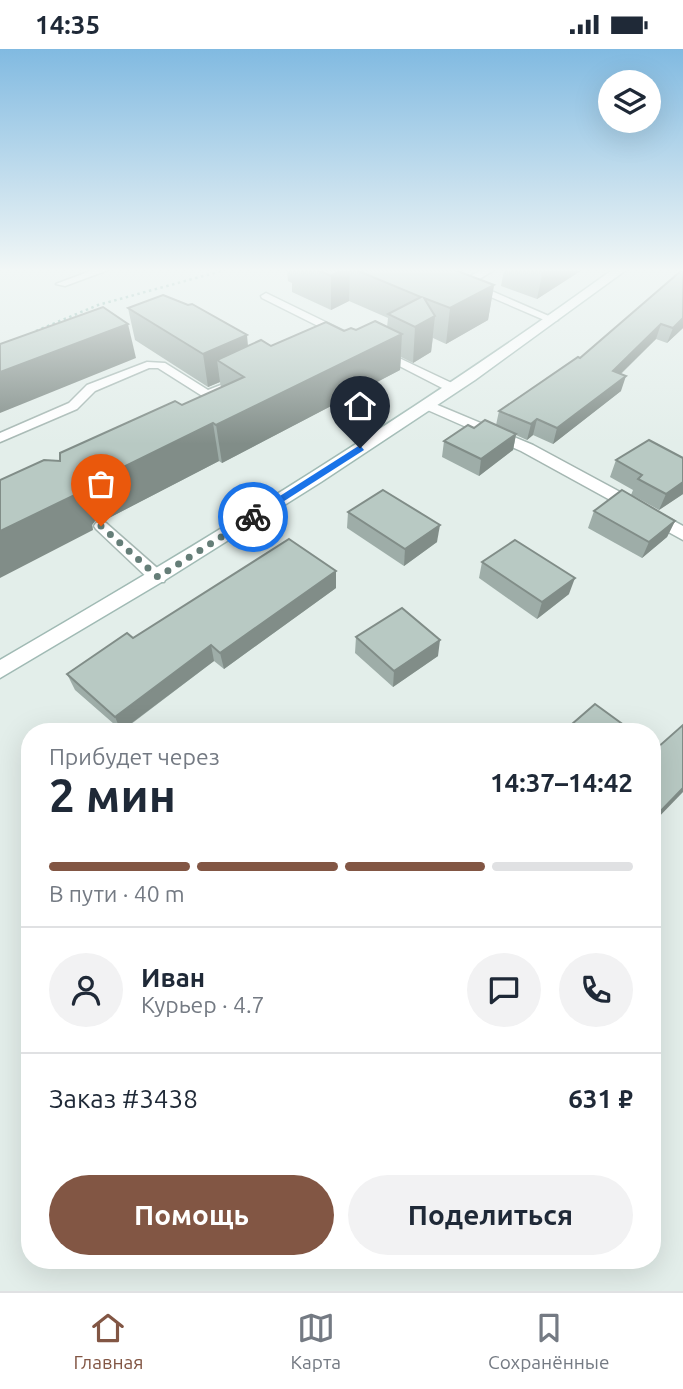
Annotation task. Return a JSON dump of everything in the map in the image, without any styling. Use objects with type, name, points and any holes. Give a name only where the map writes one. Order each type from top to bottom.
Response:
[{"type":"main road","points":[[0,670],[158,577],[428,405],[541,328]]},
{"type":"main road","points":[[428,405],[527,448],[683,534]]},
{"type":"lane","points":[[321,328],[335,336],[353,339]]},
{"type":"lane","points":[[365,345],[452,388]]},
{"type":"lane","points":[[0,437],[73,406],[91,388],[147,365],[161,365],[201,398],[244,378]]},
{"type":"lane","points":[[101,526],[158,577]]},
{"type":"path","points":[[37,331],[44,328]]},
{"type":"building","points":[[45,328],[117,328],[0,372],[0,344]]},
{"type":"building","points":[[161,328],[235,328],[247,335],[203,354]]},
{"type":"building","points":[[312,328],[389,328],[402,334],[216,425],[213,423],[93,482],[82,483],[79,487],[81,492],[0,531],[0,480],[44,460],[60,461],[60,453],[175,401],[182,405],[244,377],[217,360],[261,340],[271,346]]},
{"type":"building","points":[[615,328],[657,328],[613,371],[626,376],[557,428],[537,419],[531,424],[499,411],[578,357]]},
{"type":"building","points":[[485,420],[516,434],[481,459],[444,441],[468,425],[474,428]]},
{"type":"building","points":[[649,440],[683,458],[683,482],[666,494],[638,479],[642,475],[616,460]]},
{"type":"building","points":[[383,490],[440,525],[405,549],[348,512]]},
{"type":"building","points":[[622,490],[675,521],[649,542],[594,511]]},
{"type":"building","points":[[289,539],[336,571],[220,653],[211,645],[115,717],[67,674],[127,633],[133,638]]},
{"type":"building","points":[[515,540],[575,578],[542,602],[482,562]]},
{"type":"building","points":[[402,608],[440,640],[394,671],[356,637]]},
{"type":"building","points":[[595,704],[621,723],[573,723]]},
{"type":"building","points":[[683,725],[683,788],[661,811],[661,745]]},
{"type":"way so far","points":[[101,526],[158,577],[253,517]]},
{"type":"route","points":[[253,517],[360,448]]}]
